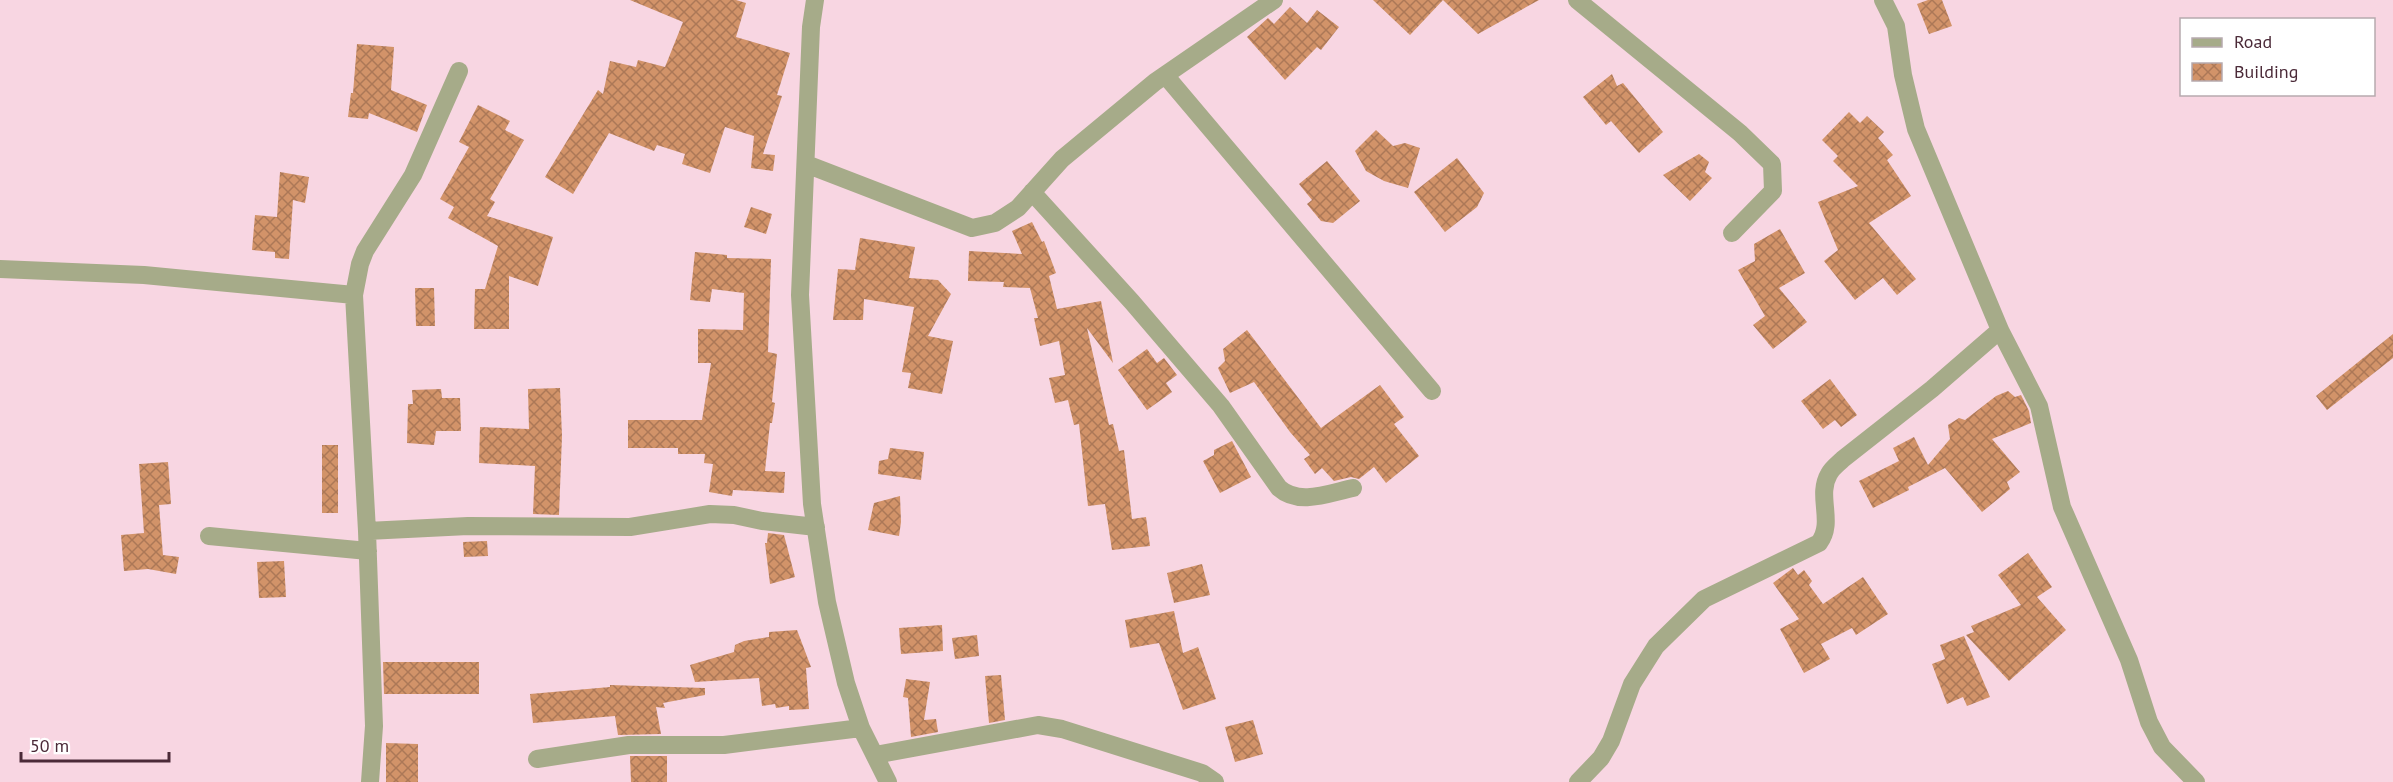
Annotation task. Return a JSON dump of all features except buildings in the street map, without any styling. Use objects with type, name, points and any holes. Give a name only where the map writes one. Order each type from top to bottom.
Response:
[{"type":"street","points":[[815,0],[811,27],[800,295],[812,504],[827,602],[846,683],[861,728],[888,782]]},
{"type":"street","points":[[806,164],[972,228],[995,223],[1018,208],[1062,159],[1165,75],[1274,0]]},
{"type":"street","points":[[1577,0],[1740,133],[1772,164],[1773,191],[1732,233]]},
{"type":"street","points":[[1883,0],[1896,26],[1903,75],[1916,129],[2000,330],[2039,405],[2062,507],[2128,660],[2149,722],[2162,747],[2196,782]]},
{"type":"street","points":[[370,782],[374,726],[368,551],[354,295],[365,251],[413,176],[459,71]]},
{"type":"street","points":[[1165,75],[1432,391]]},
{"type":"street","points":[[1032,192],[1132,302],[1221,406],[1279,488],[1292,497],[1301,498],[1353,488]]},
{"type":"street","points":[[0,269],[144,275],[354,295]]},
{"type":"street","points":[[1578,782],[1600,758],[1611,741],[1632,684],[1656,646],[1704,599],[1819,543],[1826,529],[1823,494],[1830,473],[1843,459],[1932,389],[2000,330]]},
{"type":"street","points":[[367,531],[468,526],[630,527],[710,514],[734,515],[762,521],[816,527]]},
{"type":"street","points":[[209,536],[368,551]]},
{"type":"street","points":[[875,755],[1038,724],[1062,729],[1202,773],[1215,782]]},
{"type":"street","points":[[537,759],[629,745],[724,746],[861,728]]}]
